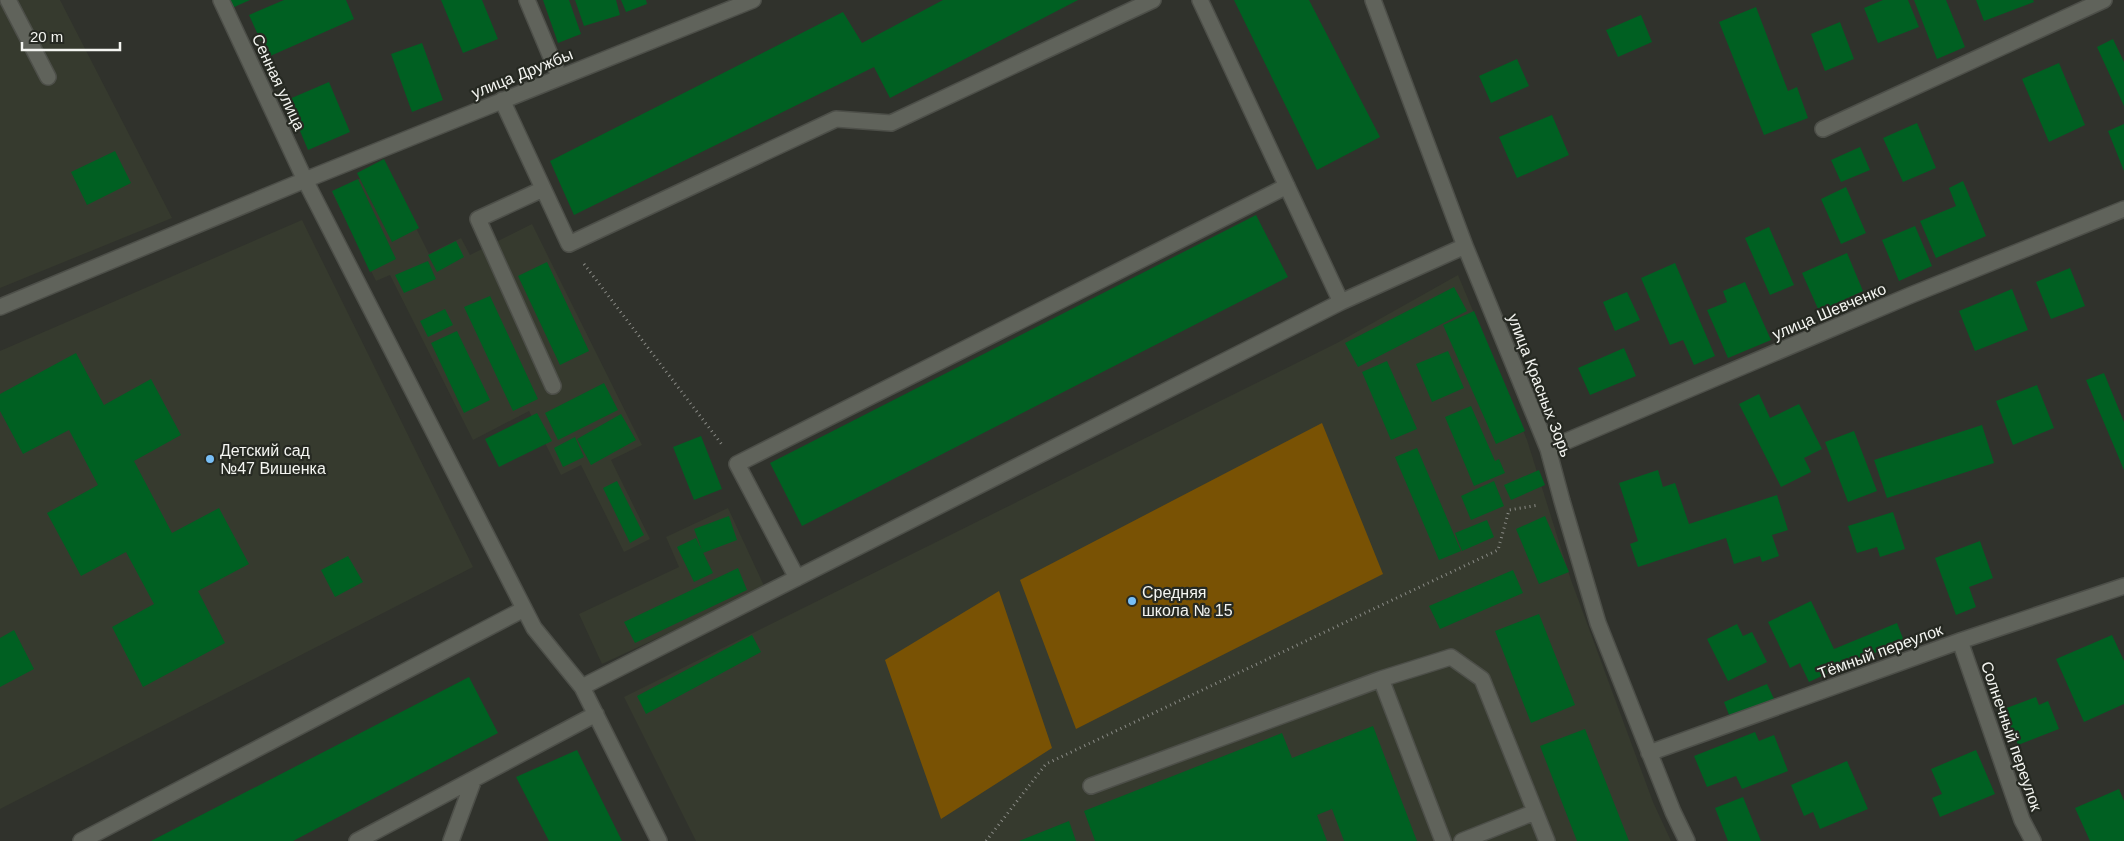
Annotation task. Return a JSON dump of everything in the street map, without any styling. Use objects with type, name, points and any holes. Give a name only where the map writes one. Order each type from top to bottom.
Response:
[{"type":"street","points":[[8,0],[48,77]]},
{"type":"street","name":"Сенная улица","points":[[221,0],[305,180],[524,609],[534,628],[582,687],[658,841]]},
{"type":"street","points":[[527,0],[559,76]]},
{"type":"street","name":"улица Дружбы","points":[[0,307],[559,76],[754,0]]},
{"type":"street","points":[[502,100],[569,244],[836,119],[891,123],[1153,0]]},
{"type":"street","points":[[1200,0],[1341,302]]},
{"type":"street","name":"улица Красных Зорь","points":[[1373,0],[1466,246],[1548,449],[1598,623],[1673,812],[1687,841]]},
{"type":"street","points":[[1824,129],[2104,0]]},
{"type":"street","points":[[797,578],[737,464],[1287,186]]},
{"type":"street","points":[[543,189],[478,219],[553,386]]},
{"type":"street","name":"улица Шевченко","points":[[1548,449],[1911,295],[2124,209]]},
{"type":"street","points":[[582,687],[1341,302],[1466,246]]},
{"type":"street","name":"Тёмный переулок","points":[[1649,752],[1960,641],[2124,586]]},
{"type":"street","points":[[81,841],[524,609]]},
{"type":"street","name":"Солнечный переулок","points":[[1960,641],[2022,820],[2033,841]]},
{"type":"street","points":[[1092,786],[1381,679],[1451,657],[1482,679],[1546,841]]},
{"type":"street","points":[[1381,679],[1443,841]]},
{"type":"street","points":[[357,841],[596,714]]},
{"type":"street","points":[[451,841],[474,779]]},
{"type":"street","points":[[1462,841],[1535,812]]},
{"type":"path","points":[[569,244],[737,464]]},
{"type":"path","points":[[986,841],[1046,764],[1498,550],[1509,510],[1562,501]]},
{"type":"shaded area","points":[[0,0],[60,0],[172,218],[0,288]]},
{"type":"shaded area","points":[[385,166],[429,254],[461,238],[470,255],[532,224],[642,445],[611,460],[650,539],[624,552],[581,465],[561,475],[529,411],[473,440],[390,275],[376,281],[332,192]]},
{"type":"shaded area","name":"Детский сад №47 Вишенка","points":[[302,220],[473,567],[0,809],[0,351]]},
{"type":"shaded area","name":"Средняя школа № 15","points":[[1458,275],[1527,440],[1571,580],[1653,802],[1671,841],[696,841],[624,697],[1337,343]]},
{"type":"shaded area","points":[[1322,423],[1383,574],[1076,729],[1020,580]]},
{"type":"shaded area","points":[[728,508],[765,588],[602,664],[579,614],[679,567],[666,537]]},
{"type":"shaded area","points":[[999,591],[1052,748],[941,819],[885,660]]},
{"type":"building","points":[[228,0],[250,0],[232,8]]},
{"type":"building","points":[[284,0],[346,0],[354,19],[268,57],[249,15]]},
{"type":"building","points":[[441,0],[482,0],[498,39],[463,53]]},
{"type":"building","points":[[543,0],[569,0],[581,34],[558,43]]},
{"type":"building","points":[[575,0],[616,0],[620,15],[584,26]]},
{"type":"building","points":[[621,0],[646,0],[647,4],[626,12]]},
{"type":"building","points":[[943,0],[1078,0],[890,98],[874,67],[574,215],[550,161],[843,12],[862,43]]},
{"type":"building","points":[[1234,0],[1309,0],[1380,137],[1317,170]]},
{"type":"building","points":[[1883,0],[1908,0],[1919,27],[1878,43],[1864,8]]},
{"type":"building","points":[[1914,0],[1946,0],[1965,47],[1937,59]]},
{"type":"building","points":[[1976,0],[2033,0],[2034,2],[1984,21]]},
{"type":"building","points":[[1756,7],[1788,91],[1797,87],[1808,118],[1764,135],[1719,22]]},
{"type":"building","points":[[1641,15],[1652,42],[1618,57],[1606,30]]},
{"type":"building","points":[[1840,22],[1854,59],[1825,71],[1811,34]]},
{"type":"building","points":[[2113,39],[2124,62],[2124,106],[2097,47]]},
{"type":"building","points":[[422,43],[443,100],[412,112],[391,54]]},
{"type":"building","points":[[1517,59],[1529,86],[1491,103],[1479,76]]},
{"type":"building","points":[[2059,63],[2085,125],[2049,142],[2022,79]]},
{"type":"building","points":[[329,82],[350,132],[308,150],[287,100]]},
{"type":"building","points":[[1552,115],[1569,155],[1517,178],[1499,137]]},
{"type":"building","points":[[1917,123],[1936,168],[1903,182],[1883,138]]},
{"type":"building","points":[[2124,124],[2124,171],[2108,131]]},
{"type":"building","points":[[1860,147],[1870,170],[1841,182],[1831,160]]},
{"type":"building","points":[[115,151],[131,183],[87,205],[71,172]]},
{"type":"building","points":[[384,159],[419,228],[392,242],[357,173]]},
{"type":"building","points":[[358,179],[396,259],[370,272],[332,191]]},
{"type":"building","points":[[1963,181],[1986,236],[1936,258],[1920,221],[1956,206],[1949,188]]},
{"type":"building","points":[[1846,187],[1866,233],[1841,244],[1821,199]]},
{"type":"building","points":[[1256,215],[1288,277],[802,526],[770,463]]},
{"type":"building","points":[[1915,226],[1932,266],[1899,281],[1882,240]]},
{"type":"building","points":[[1769,227],[1794,285],[1770,295],[1745,238]]},
{"type":"building","points":[[456,241],[464,257],[437,272],[428,255]]},
{"type":"building","points":[[1847,253],[1863,291],[1819,311],[1802,273]]},
{"type":"building","points":[[428,261],[436,279],[404,293],[395,275]]},
{"type":"building","points":[[547,262],[589,351],[560,365],[518,276]]},
{"type":"building","points":[[1675,263],[1715,356],[1694,365],[1683,340],[1670,345],[1641,278]]},
{"type":"building","points":[[2070,268],[2085,306],[2051,319],[2036,282]]},
{"type":"building","points":[[1745,282],[1771,340],[1728,358],[1707,310],[1727,302],[1723,291]]},
{"type":"building","points":[[1454,287],[1467,311],[1358,367],[1345,343]]},
{"type":"building","points":[[2012,289],[2028,330],[1975,351],[1959,311]]},
{"type":"building","points":[[1627,292],[1640,320],[1615,331],[1603,302]]},
{"type":"building","points":[[490,296],[538,399],[513,411],[464,307]]},
{"type":"building","points":[[445,309],[453,325],[428,337],[420,321]]},
{"type":"building","points":[[1474,311],[1525,431],[1496,444],[1443,325]]},
{"type":"building","points":[[457,331],[490,400],[464,413],[431,343]]},
{"type":"building","points":[[1624,348],[1636,376],[1590,395],[1578,368]]},
{"type":"building","points":[[1448,351],[1464,388],[1432,402],[1416,364]]},
{"type":"building","points":[[76,353],[104,405],[151,379],[181,435],[134,461],[172,533],[219,508],[249,564],[198,591],[225,643],[143,687],[112,627],[154,604],[126,552],[81,576],[47,513],[98,485],[69,430],[23,454],[0,411],[0,394]]},
{"type":"building","points":[[1387,361],[1417,429],[1391,440],[1362,372]]},
{"type":"building","points":[[2104,373],[2124,422],[2124,470],[2086,380]]},
{"type":"building","points":[[604,383],[618,410],[558,440],[545,413]]},
{"type":"building","points":[[2037,385],[2054,428],[2013,445],[1996,401]]},
{"type":"building","points":[[1759,394],[1770,418],[1799,404],[1822,449],[1804,458],[1811,472],[1781,487],[1739,404]]},
{"type":"building","points":[[1471,406],[1495,461],[1499,459],[1505,473],[1474,486],[1445,417]]},
{"type":"building","points":[[537,413],[552,441],[499,467],[485,439]]},
{"type":"building","points":[[621,414],[636,440],[591,465],[577,439]]},
{"type":"building","points":[[1982,425],[1994,463],[1887,498],[1874,460]]},
{"type":"building","points":[[1854,431],[1877,491],[1848,502],[1825,442]]},
{"type":"building","points":[[701,436],[722,489],[694,500],[673,447]]},
{"type":"building","points":[[575,437],[584,457],[563,467],[554,448]]},
{"type":"building","points":[[1417,448],[1461,551],[1439,560],[1395,457]]},
{"type":"building","points":[[1539,470],[1545,485],[1511,500],[1504,485]]},
{"type":"building","points":[[1658,470],[1663,487],[1675,483],[1689,524],[1777,495],[1788,530],[1772,535],[1779,556],[1762,562],[1760,556],[1734,564],[1726,538],[1638,567],[1630,544],[1638,541],[1619,483]]},
{"type":"building","points":[[617,481],[644,535],[630,543],[603,488]]},
{"type":"building","points":[[1494,481],[1504,506],[1471,520],[1461,496]]},
{"type":"building","points":[[1893,512],[1905,549],[1880,557],[1877,547],[1857,553],[1848,526]]},
{"type":"building","points":[[729,516],[737,540],[703,553],[694,529]]},
{"type":"building","points":[[1545,516],[1569,572],[1539,584],[1516,529]]},
{"type":"building","points":[[1487,520],[1494,537],[1462,551],[1455,533]]},
{"type":"building","points":[[696,538],[713,573],[694,582],[677,547]]},
{"type":"building","points":[[1980,541],[1993,578],[1969,587],[1976,607],[1956,615],[1935,558]]},
{"type":"building","points":[[348,556],[363,582],[335,597],[321,570]]},
{"type":"building","points":[[738,568],[747,590],[635,643],[624,622]]},
{"type":"building","points":[[1513,570],[1523,593],[1440,629],[1429,606]]},
{"type":"building","points":[[1811,601],[1834,649],[1897,623],[1904,641],[1809,682],[1800,663],[1790,668],[1768,622]]},
{"type":"building","points":[[1539,614],[1575,705],[1531,723],[1495,631]]},
{"type":"building","points":[[1737,624],[1743,636],[1752,632],[1767,662],[1728,681],[1707,639]]},
{"type":"building","points":[[14,630],[34,669],[0,687],[0,638]]},
{"type":"building","points":[[752,635],[761,652],[646,714],[637,696]]},
{"type":"building","points":[[2112,635],[2124,661],[2124,704],[2084,722],[2056,659]]},
{"type":"building","points":[[469,677],[498,733],[293,841],[151,841]]},
{"type":"building","points":[[1767,684],[1775,701],[1731,720],[1724,702]]},
{"type":"building","points":[[2036,697],[2039,705],[2048,701],[2059,729],[2018,745],[2004,709]]},
{"type":"building","points":[[1373,726],[1417,841],[1344,841],[1332,809],[1317,815],[1327,841],[1095,841],[1084,811],[1282,733],[1292,758]]},
{"type":"building","points":[[1585,729],[1629,841],[1577,841],[1540,746]]},
{"type":"building","points":[[1755,732],[1759,741],[1774,735],[1788,771],[1742,789],[1736,776],[1707,787],[1694,756]]},
{"type":"building","points":[[577,750],[622,841],[549,841],[516,777]]},
{"type":"building","points":[[1976,750],[1995,794],[1940,817],[1932,798],[1942,794],[1931,769]]},
{"type":"building","points":[[1847,761],[1868,809],[1820,829],[1813,812],[1804,816],[1791,785]]},
{"type":"building","points":[[2119,789],[2124,801],[2124,841],[2090,841],[2075,808]]},
{"type":"building","points":[[1743,797],[1761,841],[1728,841],[1715,808]]},
{"type":"building","points":[[1069,821],[1076,841],[1019,841]]},
{"type":"place","name":"Детский сад №47 Вишенка","points":[[210,459]]},
{"type":"place","name":"Средняя школа № 15","points":[[1132,601]]}]
